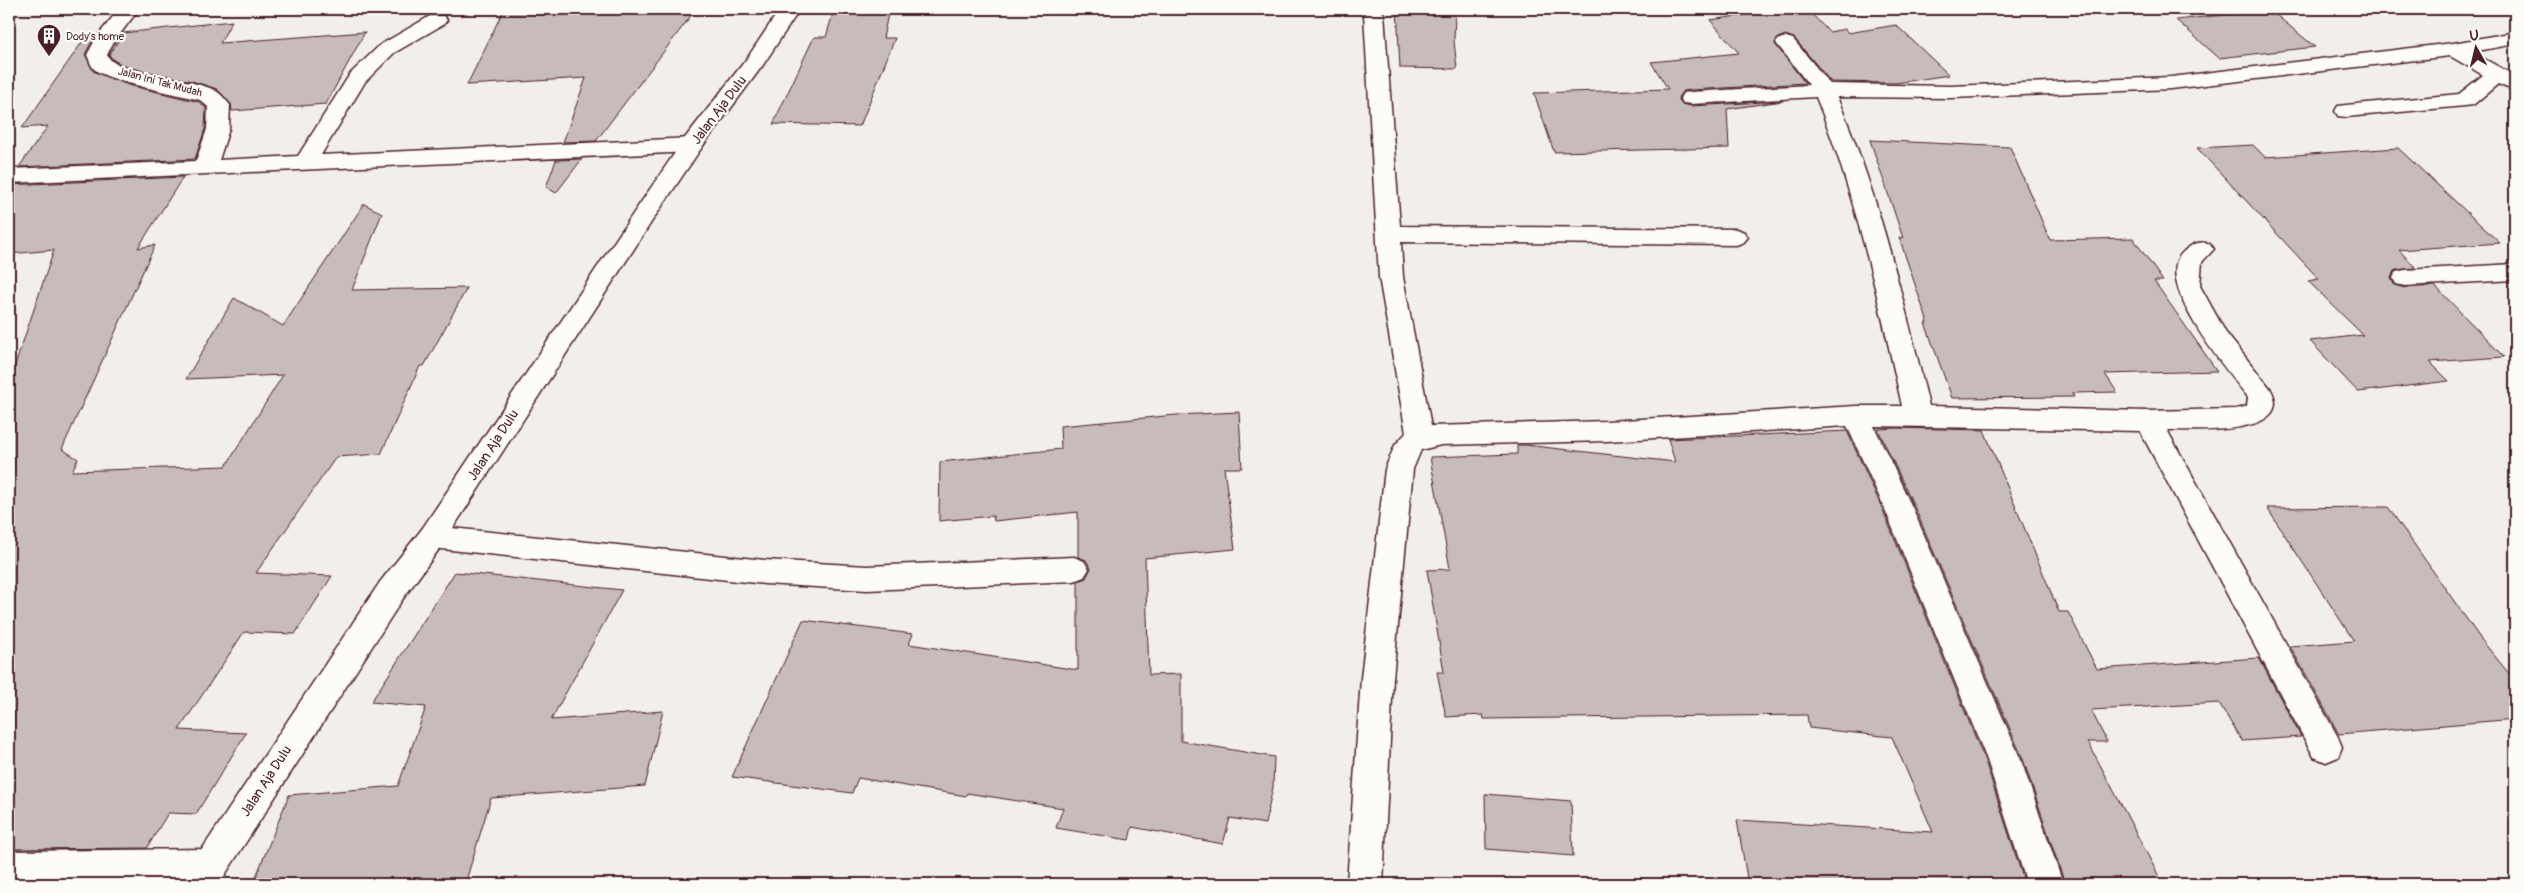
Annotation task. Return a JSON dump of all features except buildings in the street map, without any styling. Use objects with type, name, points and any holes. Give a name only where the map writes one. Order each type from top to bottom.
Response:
[{"type":"street","name":"Jalan Ini Tak Mudah","points":[[129,9],[103,42],[97,54],[102,65],[120,73],[208,95],[219,105],[220,119],[213,148],[205,166]]},
{"type":"street","name":"Jalan Aja Dulu","points":[[205,875],[391,591],[432,537],[692,145],[767,47],[790,9]]},
{"type":"street","points":[[1374,14],[1391,277],[1420,438]]},
{"type":"street","points":[[304,164],[357,78],[387,49],[437,20]]},
{"type":"street","points":[[1691,98],[1824,90],[1951,92],[2171,83],[2445,50],[2515,38]]},
{"type":"street","points":[[1786,43],[1824,90],[1847,146],[1898,330],[1918,416]]},
{"type":"street","points":[[2445,50],[2506,80]]},
{"type":"street","points":[[2346,111],[2458,102],[2506,80]]},
{"type":"street","points":[[9,176],[692,145]]},
{"type":"street","points":[[1388,234],[1736,237]]},
{"type":"street","points":[[1365,884],[1377,678],[1399,469],[1405,449],[1410,442],[1420,438],[1608,431],[1856,416],[2148,421],[2236,419],[2256,413],[2261,407],[2261,395],[2216,338],[2188,286],[2190,259],[2202,249]]},
{"type":"street","points":[[2405,278],[2515,272]]},
{"type":"street","points":[[1856,416],[1898,507],[2004,760],[2045,884]]},
{"type":"street","points":[[2148,421],[2326,747]]},
{"type":"street","points":[[432,537],[765,572],[867,578],[1074,569]]},
{"type":"street","points":[[9,868],[205,875]]},
{"type":"place","name":"Dody's home","points":[[49,57]]}]
